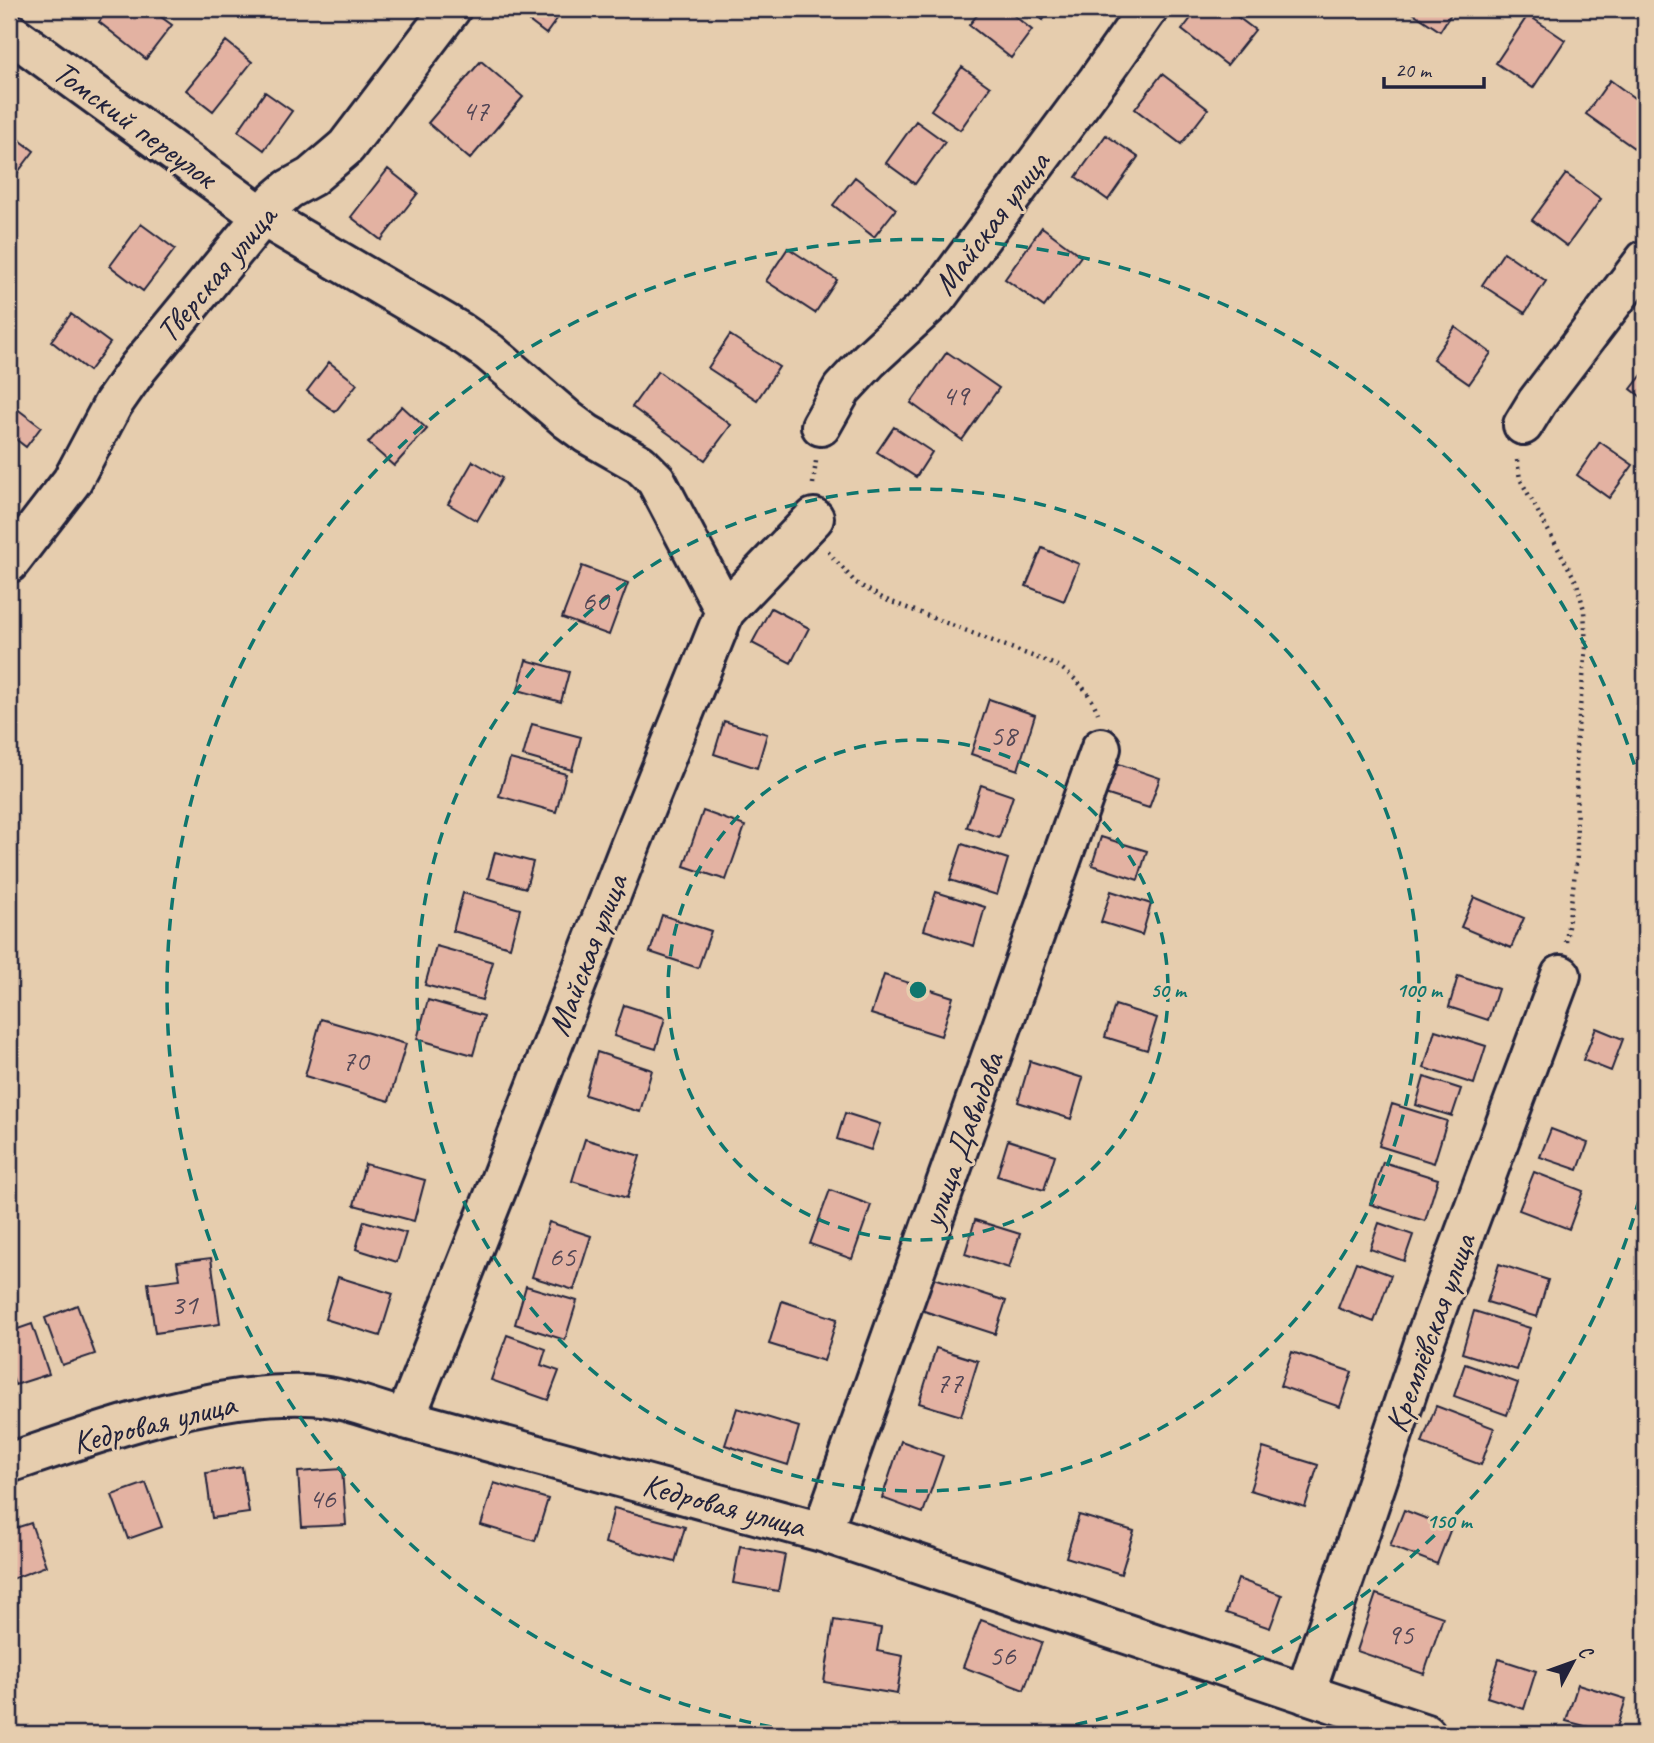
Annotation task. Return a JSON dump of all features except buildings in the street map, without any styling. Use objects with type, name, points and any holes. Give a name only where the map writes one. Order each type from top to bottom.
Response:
[{"type":"street","name":"Тверская улица","points":[[9,563],[72,481],[113,404],[138,368],[261,216],[289,188],[311,177],[346,147],[451,9]]},
{"type":"street","name":"Майская улица","points":[[821,426],[842,389],[937,297],[1148,9]]},
{"type":"street","name":"Томский переулок","points":[[9,32],[261,216],[460,332],[587,434],[640,464],[656,480],[725,611]]},
{"type":"street","points":[[1523,425],[1537,402],[1645,260]]},
{"type":"street","name":"Майская улица","points":[[405,1419],[725,611],[814,518]]},
{"type":"street","name":"улица Давыдова","points":[[822,1532],[1101,748]]},
{"type":"street","name":"Кремлёвская улица","points":[[1305,1694],[1426,1337],[1561,975]]},
{"type":"street","name":"Кедровая улица","points":[[9,1463],[109,1429],[214,1403],[272,1396],[308,1395],[338,1399],[822,1532],[1426,1734]]},
{"type":"path","points":[[1523,425],[1516,454],[1521,479],[1577,583],[1584,610],[1586,648],[1576,747],[1577,857],[1561,975]]},
{"type":"path","points":[[821,426],[812,492],[814,518],[821,542],[837,564],[856,583],[884,599],[1058,666],[1077,680],[1092,697],[1101,720],[1101,748]]}]
